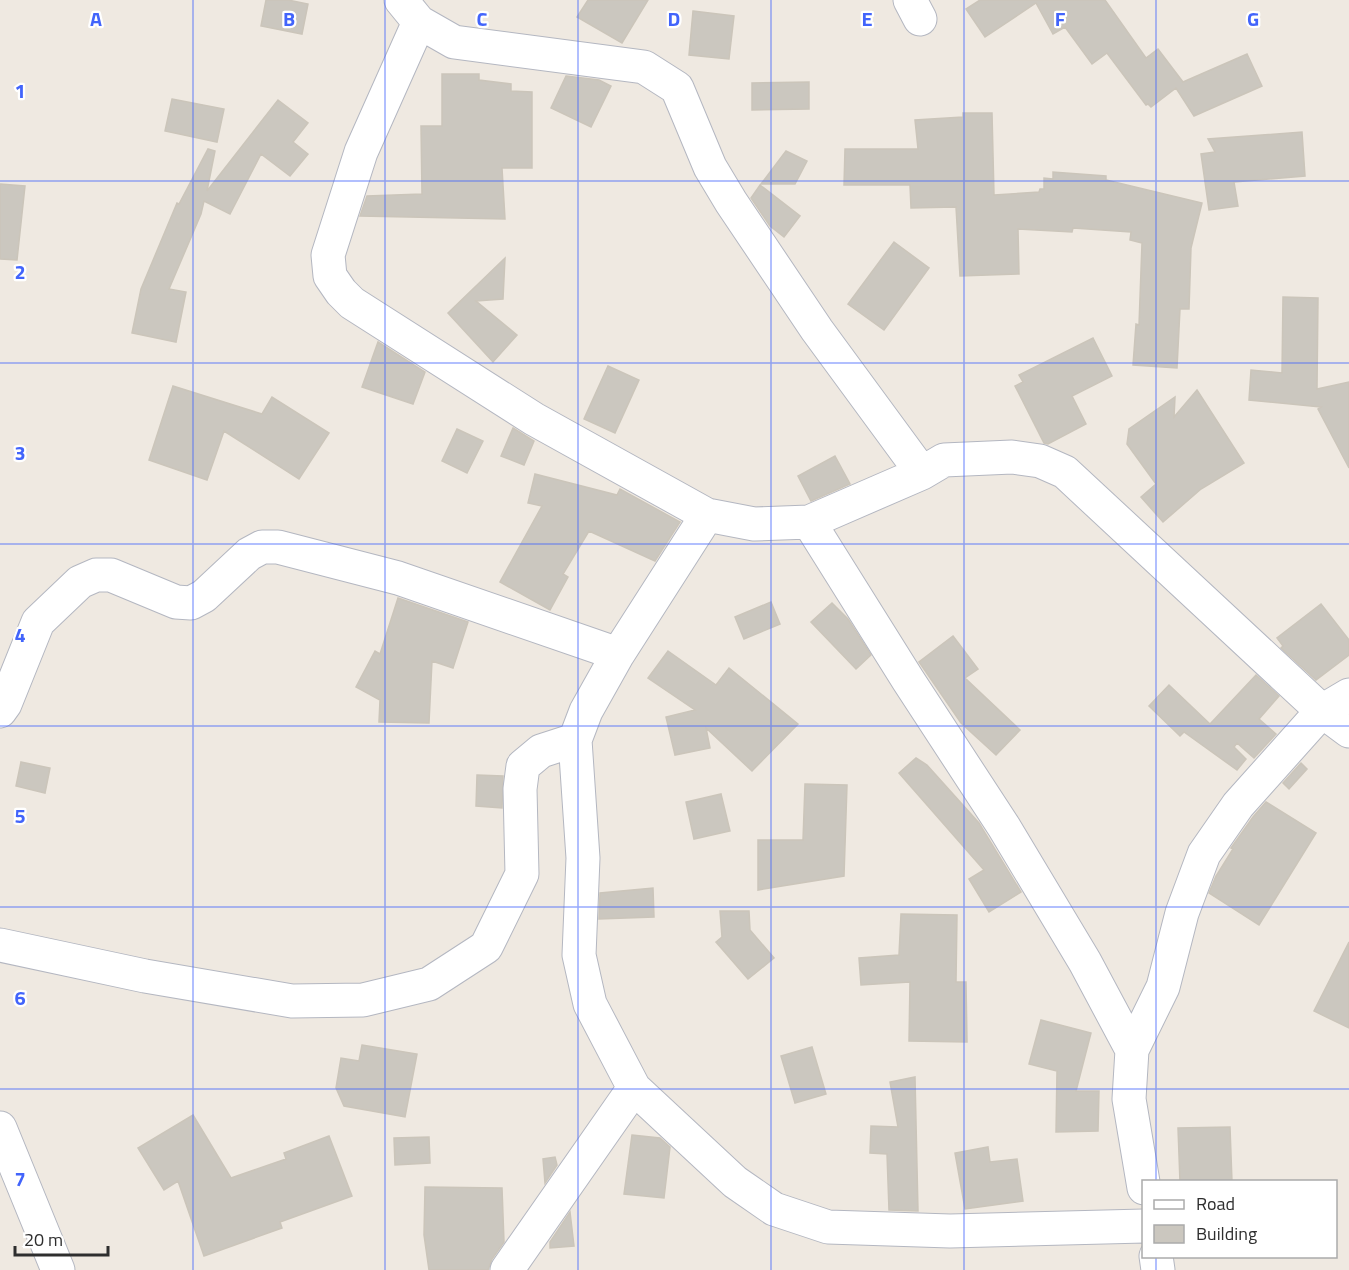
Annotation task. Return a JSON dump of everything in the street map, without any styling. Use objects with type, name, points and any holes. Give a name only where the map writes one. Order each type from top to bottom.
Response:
[{"type":"street","points":[[922,473],[818,330],[731,202],[710,167],[677,88],[644,67],[454,42],[410,11],[328,255],[330,276],[352,303],[534,419],[707,515],[754,524],[809,522],[922,473],[944,460],[1012,457],[1040,460],[1065,472],[1336,703],[1349,731]]},
{"type":"street","points":[[707,515],[618,654],[586,711],[575,741],[582,858],[579,955],[590,1004],[634,1089],[735,1182],[774,1209],[828,1227],[950,1231],[1142,1226]]},
{"type":"street","points":[[809,522],[1004,827],[1085,962],[1132,1050]]},
{"type":"street","points":[[0,711],[5,704],[38,622],[80,582],[96,575],[111,575],[176,602],[191,603],[204,596],[249,554],[262,547],[278,547],[398,578],[618,654]]},
{"type":"street","points":[[1142,1182],[1129,1099],[1132,1050],[1163,987],[1182,913],[1204,854],[1238,806],[1336,703]]},
{"type":"street","points":[[0,945],[145,976],[292,1001],[363,1000],[429,984],[486,947],[522,873],[520,789],[523,766],[541,751],[575,741]]},
{"type":"street","points":[[507,1270],[634,1089]]},
{"type":"street","points":[[0,1128],[58,1270]]},
{"type":"building","points":[[266,0],[288,0],[308,4],[302,34],[261,26]]},
{"type":"building","points":[[588,0],[648,0],[622,43],[577,17]]},
{"type":"building","points":[[980,0],[1105,0],[1146,58],[1158,49],[1183,82],[1247,54],[1262,86],[1194,116],[1176,88],[1151,107],[1146,105],[1107,53],[1092,64],[1065,27],[1053,34],[1036,3],[985,37],[966,9]]},
{"type":"building","points":[[693,11],[734,16],[729,59],[689,55]]},
{"type":"building","points":[[442,74],[479,74],[479,80],[511,84],[511,91],[532,92],[532,168],[502,168],[505,219],[360,216],[367,196],[422,194],[421,126],[442,126]]},
{"type":"building","points":[[566,76],[599,80],[611,86],[591,127],[551,108]]},
{"type":"building","points":[[809,82],[809,109],[752,110],[752,83]]},
{"type":"building","points":[[172,99],[224,109],[217,142],[165,131]]},
{"type":"building","points":[[278,100],[308,123],[293,142],[308,154],[290,176],[261,154],[230,214],[204,201],[201,214],[169,289],[186,292],[176,342],[132,333],[141,289],[177,203],[179,204],[208,149],[215,151],[207,191]]},
{"type":"building","points":[[963,113],[992,113],[994,195],[1039,192],[1040,189],[1044,189],[1044,178],[1053,179],[1053,172],[1106,176],[1106,180],[1202,203],[1191,248],[1189,309],[1180,309],[1177,368],[1133,365],[1136,324],[1139,325],[1142,243],[1130,240],[1131,232],[1073,228],[1072,232],[1018,229],[1019,274],[960,276],[956,207],[911,208],[910,185],[844,185],[845,149],[918,149],[915,120],[963,117]]},
{"type":"building","points":[[1302,132],[1305,176],[1234,182],[1238,206],[1209,210],[1201,154],[1215,152],[1208,139]]},
{"type":"building","points":[[786,151],[807,161],[795,184],[761,184]]},
{"type":"building","points":[[0,184],[25,186],[17,260],[0,259]]},
{"type":"building","points":[[760,185],[800,216],[784,237],[770,226],[751,198]]},
{"type":"building","points":[[894,242],[929,268],[884,330],[848,304]]},
{"type":"building","points":[[505,258],[503,299],[476,301],[517,335],[493,362],[448,313]]},
{"type":"building","points":[[1283,297],[1318,298],[1317,389],[1349,382],[1349,468],[1318,409],[1321,407],[1249,400],[1251,370],[1282,373]]},
{"type":"building","points":[[1093,338],[1112,376],[1072,396],[1086,424],[1048,444],[1044,443],[1015,386],[1023,382],[1019,375]]},
{"type":"building","points":[[378,342],[425,372],[413,404],[362,387]]},
{"type":"building","points":[[608,366],[639,380],[615,433],[584,419]]},
{"type":"building","points":[[173,386],[262,414],[272,397],[329,433],[299,479],[224,431],[207,480],[149,460]]},
{"type":"building","points":[[1197,390],[1244,463],[1201,489],[1163,522],[1141,497],[1156,484],[1127,444],[1129,429],[1175,397],[1174,417]]},
{"type":"building","points":[[513,428],[534,441],[524,465],[501,456]]},
{"type":"building","points":[[457,429],[483,441],[467,473],[442,461]]},
{"type":"building","points":[[835,456],[850,484],[811,501],[798,476]]},
{"type":"building","points":[[535,474],[617,495],[620,489],[680,522],[655,561],[589,531],[563,574],[568,577],[550,610],[500,582],[542,506],[528,503]]},
{"type":"building","points":[[398,598],[468,622],[453,668],[432,661],[429,723],[379,722],[380,700],[356,687],[375,651],[380,654]]},
{"type":"building","points":[[771,602],[780,624],[744,639],[735,617]]},
{"type":"building","points":[[832,603],[848,619],[871,655],[856,669],[811,622]]},
{"type":"building","points":[[1321,604],[1349,640],[1349,655],[1316,680],[1281,648],[1283,646],[1277,638]]},
{"type":"building","points":[[953,636],[978,669],[965,678],[1020,730],[996,755],[961,723],[919,662]]},
{"type":"building","points":[[668,651],[716,685],[729,668],[798,724],[752,771],[706,728],[710,748],[675,755],[666,717],[695,710],[648,678]]},
{"type":"building","points":[[1256,675],[1279,696],[1259,719],[1276,734],[1254,758],[1237,743],[1234,747],[1246,759],[1237,770],[1184,732],[1180,736],[1149,706],[1169,685],[1210,724]]},
{"type":"building","points":[[916,758],[927,765],[979,823],[1021,892],[989,912],[969,879],[984,870],[899,773]]},
{"type":"building","points":[[21,762],[50,768],[45,793],[16,786]]},
{"type":"building","points":[[1301,763],[1307,769],[1289,789],[1283,783]]},
{"type":"building","points":[[477,775],[503,776],[502,808],[476,806]]},
{"type":"building","points":[[805,784],[847,785],[844,876],[758,890],[758,840],[803,840]]},
{"type":"building","points":[[721,794],[730,831],[694,839],[686,802]]},
{"type":"building","points":[[1266,802],[1316,833],[1259,925],[1209,893],[1216,876],[1233,849],[1231,848]]},
{"type":"building","points":[[653,888],[654,917],[599,919],[600,893]]},
{"type":"building","points":[[720,911],[749,911],[750,930],[774,958],[748,979],[716,942],[722,937]]},
{"type":"building","points":[[901,914],[957,915],[956,982],[966,982],[967,1042],[909,1041],[910,982],[861,985],[859,958],[899,955]]},
{"type":"building","points":[[1349,942],[1349,1028],[1314,1011]]},
{"type":"building","points":[[1041,1020],[1091,1033],[1076,1091],[1099,1091],[1098,1131],[1056,1132],[1057,1071],[1029,1064]]},
{"type":"building","points":[[362,1045],[417,1054],[405,1117],[344,1106],[336,1088],[341,1058],[359,1061]]},
{"type":"building","points":[[812,1047],[826,1094],[795,1103],[781,1056]]},
{"type":"building","points":[[915,1077],[918,1211],[889,1210],[887,1154],[870,1153],[871,1126],[898,1127],[890,1082]]},
{"type":"building","points":[[193,1115],[231,1178],[286,1159],[284,1153],[329,1136],[352,1196],[280,1222],[282,1228],[204,1256],[178,1181],[164,1190],[138,1148]]},
{"type":"building","points":[[1230,1127],[1232,1180],[1180,1180],[1178,1128]]},
{"type":"building","points":[[632,1135],[660,1138],[670,1147],[664,1198],[624,1194]]},
{"type":"building","points":[[429,1137],[430,1163],[395,1165],[394,1138]]},
{"type":"building","points":[[988,1147],[990,1162],[1017,1159],[1023,1201],[965,1209],[955,1153]]},
{"type":"building","points":[[555,1157],[557,1165],[545,1183],[543,1159]]},
{"type":"building","points":[[425,1187],[502,1188],[504,1242],[492,1259],[488,1270],[429,1270],[424,1235]]},
{"type":"building","points":[[570,1212],[574,1246],[550,1248],[550,1242]]}]
